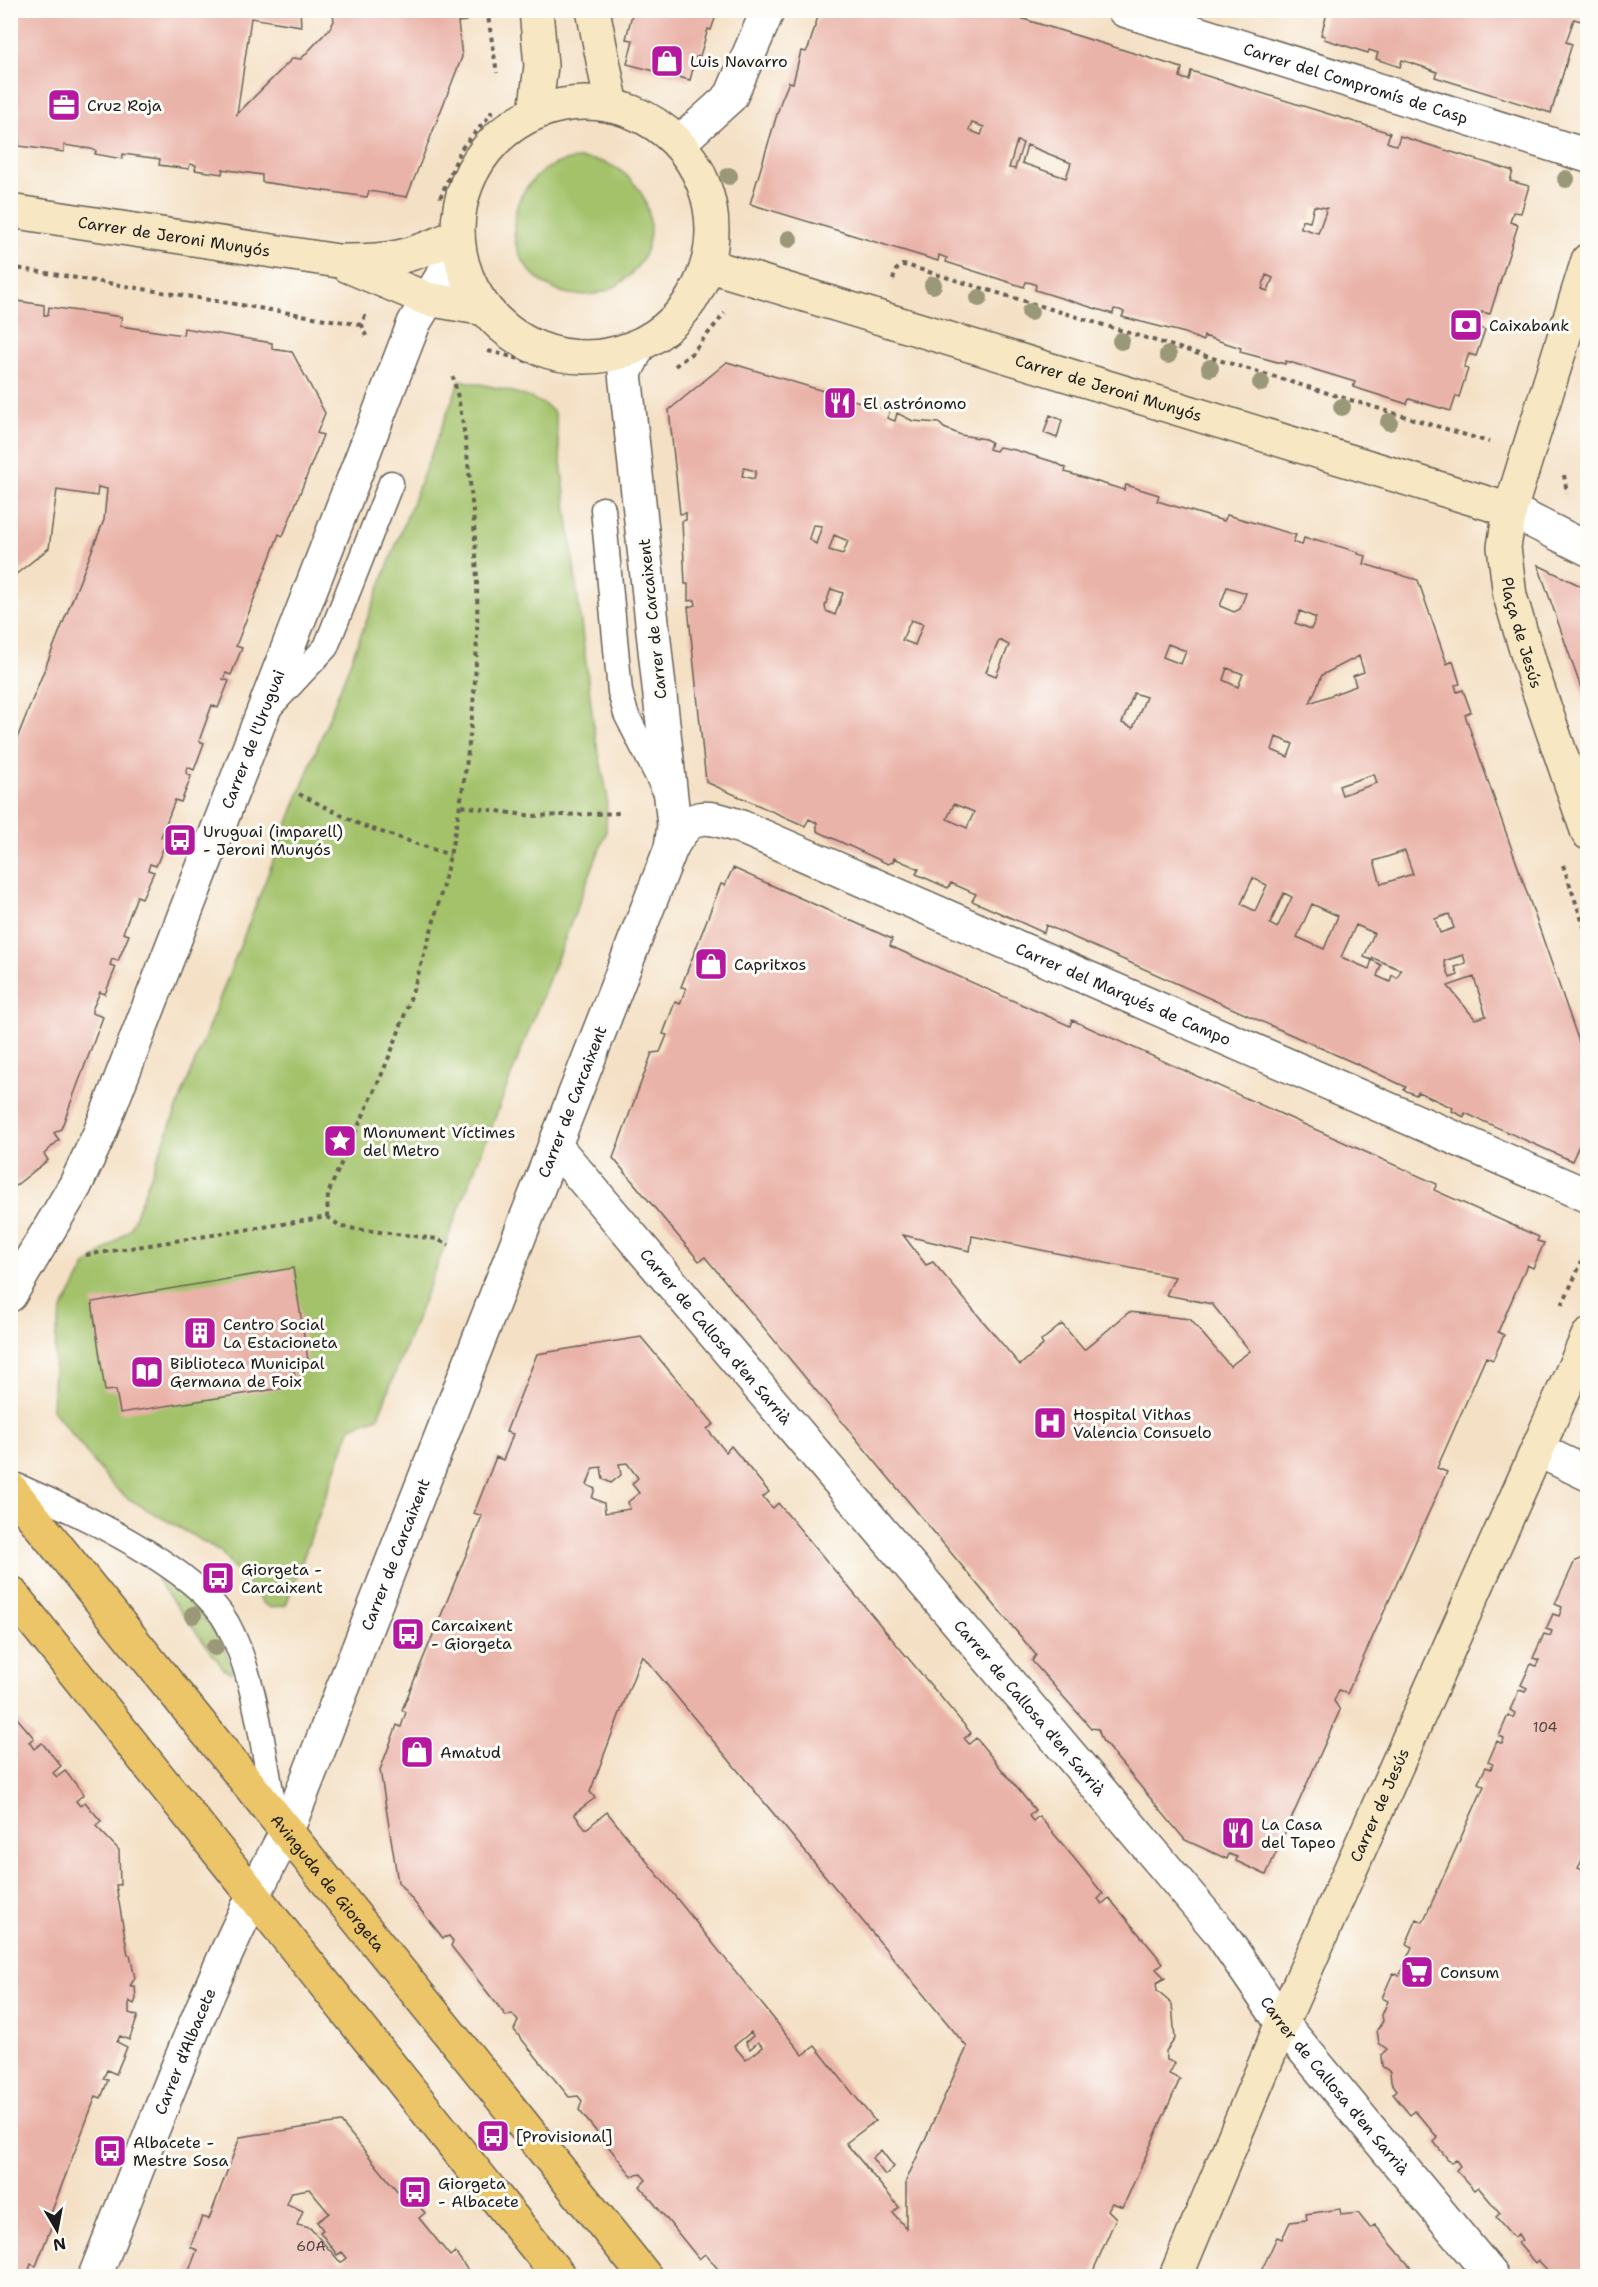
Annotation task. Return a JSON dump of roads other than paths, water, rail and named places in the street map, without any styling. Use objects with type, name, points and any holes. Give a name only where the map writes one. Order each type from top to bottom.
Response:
[{"type":"main road","name":"Avinguda de Giorgeta","points":[[10,1488],[645,2277]]},
{"type":"main road","points":[[10,1592],[559,2277]]},
{"type":"street","points":[[535,113],[541,66],[536,10]]},
{"type":"street","points":[[593,10],[612,106]]},
{"type":"street","points":[[679,143],[731,96],[768,10]]},
{"type":"street","name":"Carrer del Compromís de Casp","points":[[1124,10],[1587,156]]},
{"type":"street","points":[[581,104],[612,106],[652,122],[679,143],[700,173],[708,194],[713,231],[708,265],[696,293],[680,315],[662,331],[639,345],[604,356],[571,356],[532,346],[504,328],[485,309],[469,282],[458,242],[458,219],[467,183],[483,155],[507,130],[535,113],[561,106],[581,104]]},
{"type":"street","name":"Carrer de Jeroni Munyós","points":[[10,211],[338,261],[378,262],[458,242]]},
{"type":"street","name":"Carrer de l'Uruguai","points":[[10,1295],[69,1196],[99,1135],[411,331],[458,242]]},
{"type":"street","name":"Plaça de Jesús","points":[[1587,260],[1510,510],[1504,547],[1510,596],[1535,680],[1587,833]]},
{"type":"street","name":"Carrer de Jeroni Munyós","points":[[338,261],[402,291],[427,299],[485,309]]},
{"type":"street","name":"Carrer de Jeroni Munyós","points":[[708,265],[1510,510]]},
{"type":"street","name":"Carrer de Carcaixent","points":[[252,1895],[556,1146],[672,833],[625,373],[639,345]]},
{"type":"street","points":[[1510,510],[1587,549]]},
{"type":"street","name":"Carrer del Marqués de Campo","points":[[672,833],[688,822],[703,817],[741,827],[1587,1196]]},
{"type":"street","name":"Carrer de Callosa d'en Sarrià","points":[[556,1146],[1219,1931],[1282,2023],[1492,2277]]},
{"type":"street","name":"Carrer de Jesús","points":[[1176,2277],[1282,2023],[1587,1336]]},
{"type":"street","points":[[1538,1450],[1587,1474]]},
{"type":"street","name":"Carrer d'Albacete","points":[[95,2277],[214,1976],[252,1895]]},
{"type":"lane","points":[[261,720],[326,647],[391,483]]},
{"type":"lane","points":[[603,509],[621,692],[626,714],[656,771],[672,833]]},
{"type":"lane","points":[[10,1483],[69,1509],[151,1554],[200,1592],[227,1623],[245,1670],[257,1714],[281,1823]]},
{"type":"place","name":"Luis Navarro","points":[[667,61]]},
{"type":"place","name":"Cruz Roja","points":[[64,105]]},
{"type":"place","name":"Caixabank","points":[[1466,325]]},
{"type":"place","name":"El astrónomo","points":[[840,403]]},
{"type":"place","name":"Uruguai (imparell) - Jeroni Munyós","points":[[180,840]]},
{"type":"place","name":"Capritxos","points":[[711,964]]},
{"type":"place","name":"Monument Víctimes del Metro","points":[[340,1141]]},
{"type":"place","name":"Centro Social La Estacioneta","points":[[200,1333]]},
{"type":"place","name":"Biblioteca Municipal Germana de Foix","points":[[147,1372]]},
{"type":"place","name":"Hospital Vithas Valencia Consuelo","points":[[1050,1423]]},
{"type":"place","name":"Giorgeta - Carcaixent","points":[[218,1578]]},
{"type":"place","name":"Carcaixent - Giorgeta","points":[[408,1634]]},
{"type":"place","name":"Amatud","points":[[417,1752]]},
{"type":"place","name":"La Casa del Tapeo","points":[[1238,1833]]},
{"type":"place","name":"Consum","points":[[1417,1972]]},
{"type":"place","name":"[Provisional]","points":[[493,2136]]},
{"type":"place","name":"Albacete - Mestre Sosa","points":[[110,2151]]},
{"type":"place","name":"Giorgeta - Albacete","points":[[415,2192]]}]
